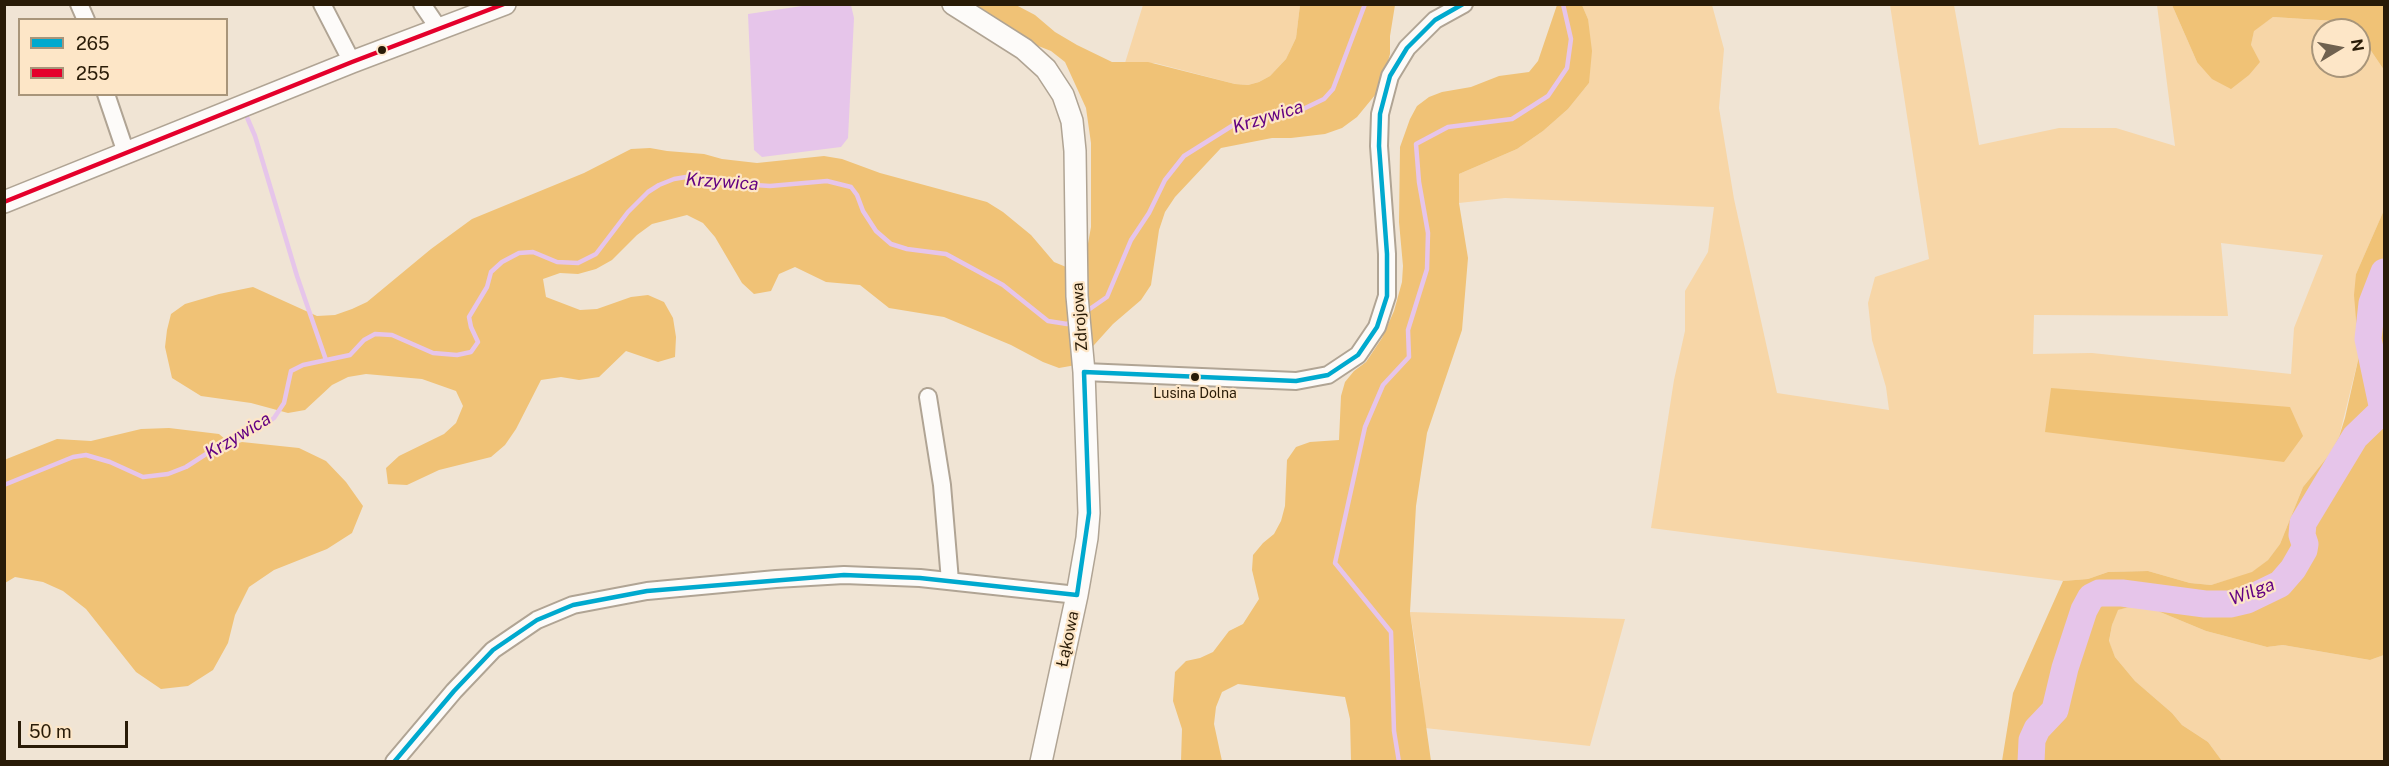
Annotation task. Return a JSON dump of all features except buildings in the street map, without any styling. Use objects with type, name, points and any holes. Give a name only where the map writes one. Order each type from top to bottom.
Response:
[{"type":"street","points":[[322,4],[352,62]]},
{"type":"street","points":[[422,4],[439,29]]},
{"type":"street","points":[[4,202],[352,62],[504,4]]},
{"type":"street","name":"Zdrojowa","points":[[953,4],[1024,49],[1046,69],[1064,95],[1072,121],[1075,151],[1077,296],[1084,372],[1296,381],[1328,375],[1358,355],[1377,327],[1387,296],[1387,254],[1378,146],[1380,114],[1390,76],[1407,48],[1435,20],[1464,4]]},
{"type":"street","points":[[107,96],[126,153]]},
{"type":"street","name":"Łąkowa","points":[[1041,762],[1087,538],[1089,513],[1084,372]]},
{"type":"street","points":[[928,397],[942,485],[950,581]]},
{"type":"street","points":[[394,762],[454,691],[493,650],[537,620],[573,605],[647,591],[844,575],[950,581],[1077,595]]},
{"type":"shaded area","points":[[809,5],[851,5],[854,18],[848,138],[841,147],[762,157],[754,150],[748,14]]},
{"type":"shaded area","points":[[972,5],[1016,5],[1035,15],[1055,32],[1112,62],[1148,62],[1235,84],[1248,85],[1270,76],[1286,59],[1296,38],[1300,5],[1395,5],[1390,36],[1390,54],[1380,89],[1357,117],[1342,128],[1325,134],[1272,138],[1221,148],[1175,197],[1165,212],[1159,230],[1151,285],[1141,300],[1113,324],[1076,365],[1059,368],[944,317],[889,308],[860,285],[826,282],[795,267],[779,274],[771,291],[754,294],[742,283],[715,237],[703,223],[687,215],[652,224],[637,235],[612,260],[596,269],[578,274],[560,273],[543,279],[546,297],[580,310],[597,309],[631,297],[648,295],[664,302],[673,318],[676,337],[675,357],[658,362],[626,351],[599,377],[579,380],[561,377],[541,380],[516,429],[505,445],[491,457],[439,470],[407,485],[388,484],[386,468],[399,456],[444,434],[456,423],[463,406],[456,391],[422,379],[366,374],[348,377],[332,385],[305,410],[288,413],[251,403],[201,396],[172,378],[165,347],[167,330],[171,314],[185,304],[253,287],[317,316],[335,315],[367,302],[431,249],[472,219],[584,173],[631,149],[650,148],[704,154],[722,159],[757,163],[824,156],[842,159],[880,173],[987,202],[1031,235],[1054,262],[1071,269],[1085,260],[1091,227],[1091,143],[1086,108],[1065,62],[1051,51],[1018,38]]},
{"type":"shaded area","points":[[1143,5],[1300,5],[1296,38],[1286,59],[1270,76],[1248,85],[1235,84],[1155,63],[1125,63]]},
{"type":"shaded area","points":[[1557,5],[1582,5],[1588,19],[1592,51],[1589,83],[1568,109],[1543,131],[1517,149],[1459,174],[1459,203],[1468,258],[1462,330],[1427,433],[1416,506],[1410,612],[1431,761],[1351,761],[1350,719],[1345,697],[1238,684],[1222,692],[1216,707],[1214,724],[1222,761],[1181,761],[1182,729],[1173,701],[1175,672],[1186,661],[1213,652],[1229,631],[1243,624],[1259,599],[1252,570],[1253,555],[1274,534],[1281,521],[1285,506],[1287,460],[1296,447],[1310,442],[1339,440],[1341,396],[1345,382],[1366,362],[1382,338],[1394,311],[1402,282],[1403,266],[1399,222],[1400,147],[1410,119],[1417,106],[1429,97],[1442,92],[1471,87],[1499,76],[1529,72],[1538,61]]},
{"type":"shaded area","points":[[1582,5],[1712,5],[1724,49],[1719,108],[1734,199],[1777,393],[1889,410],[1886,387],[1872,340],[1868,303],[1875,277],[1929,259],[1890,5],[1954,5],[1979,145],[2059,128],[2116,128],[2175,146],[2157,5],[2172,5],[2197,62],[2251,45],[2254,30],[2273,17],[2311,19],[2311,78],[2371,78],[2371,51],[2384,70],[2384,210],[2356,274],[2359,356],[2339,437],[2329,455],[2303,487],[2280,544],[2268,560],[2252,573],[2211,585],[2190,583],[2148,571],[2108,572],[2088,579],[2063,581],[1651,528],[1674,380],[1685,331],[1685,291],[1708,252],[1714,207],[1505,198],[1459,203],[1459,174],[1517,149],[1543,131],[1568,109],[1589,83],[1588,19]],"holes":[[[2221,243],[2323,255],[2294,328],[2291,374],[2092,353],[2033,354],[2034,315],[2228,316]]]},
{"type":"shaded area","points":[[2172,5],[2384,5],[2384,70],[2371,51],[2371,18],[2311,19],[2273,17],[2254,31],[2251,45],[2260,62],[2249,75],[2231,89],[2212,79],[2197,62]]},
{"type":"shaded area","points":[[2384,210],[2384,655],[2370,660],[2283,645],[2267,647],[2206,631],[2148,607],[2133,606],[2118,610],[2109,641],[2115,657],[2135,681],[2172,713],[2182,725],[2208,742],[2222,761],[2002,761],[2013,693],[2063,581],[2088,579],[2108,572],[2148,571],[2190,583],[2211,585],[2252,572],[2268,560],[2280,544],[2303,487],[2329,455],[2339,437],[2345,418],[2359,356],[2354,295],[2356,274]]},
{"type":"shaded area","points":[[2051,388],[2290,407],[2303,436],[2284,462],[2045,432]]},
{"type":"shaded area","points":[[169,428],[219,434],[232,445],[242,442],[299,448],[326,461],[346,482],[363,506],[352,533],[327,549],[274,570],[249,587],[235,615],[228,643],[213,670],[188,686],[161,689],[136,672],[86,609],[63,591],[43,582],[15,577],[5,583],[4,460],[57,439],[91,441],[141,429]]},
{"type":"shaded area","points":[[2133,606],[2148,607],[2206,631],[2267,647],[2283,645],[2370,660],[2384,655],[2384,761],[2222,761],[2208,742],[2182,725],[2172,713],[2135,681],[2115,657],[2109,642],[2117,610]]},
{"type":"shaded area","points":[[1410,612],[1625,619],[1590,746],[1425,728]]},
{"type":"waterway","name":"Krzywica","points":[[1084,313],[1107,297],[1131,240],[1149,213],[1165,180],[1184,156],[1235,124],[1257,117],[1299,111],[1324,99],[1333,89],[1365,4]]},
{"type":"waterway","points":[[1399,762],[1394,731],[1391,632],[1335,563],[1365,427],[1383,385],[1409,357],[1408,330],[1427,269],[1428,233],[1419,182],[1416,144],[1448,127],[1512,119],[1548,96],[1567,68],[1571,39],[1563,4]]},
{"type":"waterway","points":[[246,115],[255,136],[297,276],[326,360]]},
{"type":"waterway","name":"Krzywica","points":[[4,485],[73,457],[86,455],[110,462],[143,477],[168,474],[186,467],[217,447],[255,432],[274,418],[284,403],[291,371],[303,365],[350,355],[364,340],[375,334],[392,335],[433,353],[457,355],[471,352],[478,342],[469,317],[487,287],[491,272],[502,262],[519,253],[533,252],[557,262],[578,263],[596,254],[628,212],[648,192],[674,179],[686,177],[709,182],[770,186],[827,181],[851,187],[876,231],[891,244],[907,249],[946,254],[1003,285],[1048,321],[1067,324],[1072,321]]},
{"type":"waterway","name":"Wilga","points":[[2031,762],[2032,740],[2037,729],[2055,710],[2065,668],[2084,610],[2091,597],[2099,593],[2122,593],[2205,604],[2230,604],[2247,600],[2280,584],[2293,569],[2304,550],[2303,523],[2355,437],[2383,410],[2368,339],[2372,303],[2384,272]]},
{"type":"transit line","name":"255","points":[[4,202],[352,62],[504,4]]},
{"type":"transit line","name":"265","points":[[1084,372],[1296,381],[1328,375],[1358,355],[1377,327],[1387,296],[1387,254],[1379,146],[1380,114],[1390,76],[1407,48],[1435,20],[1463,4]]},
{"type":"transit line","name":"265","points":[[1077,595],[1089,513],[1084,372]]},
{"type":"transit line","name":"265","points":[[394,762],[454,691],[493,650],[537,620],[573,605],[647,591],[844,575],[920,578],[1077,595]]},
{"type":"place","name":"Lusina Dolna","points":[[1195,377]]}]
